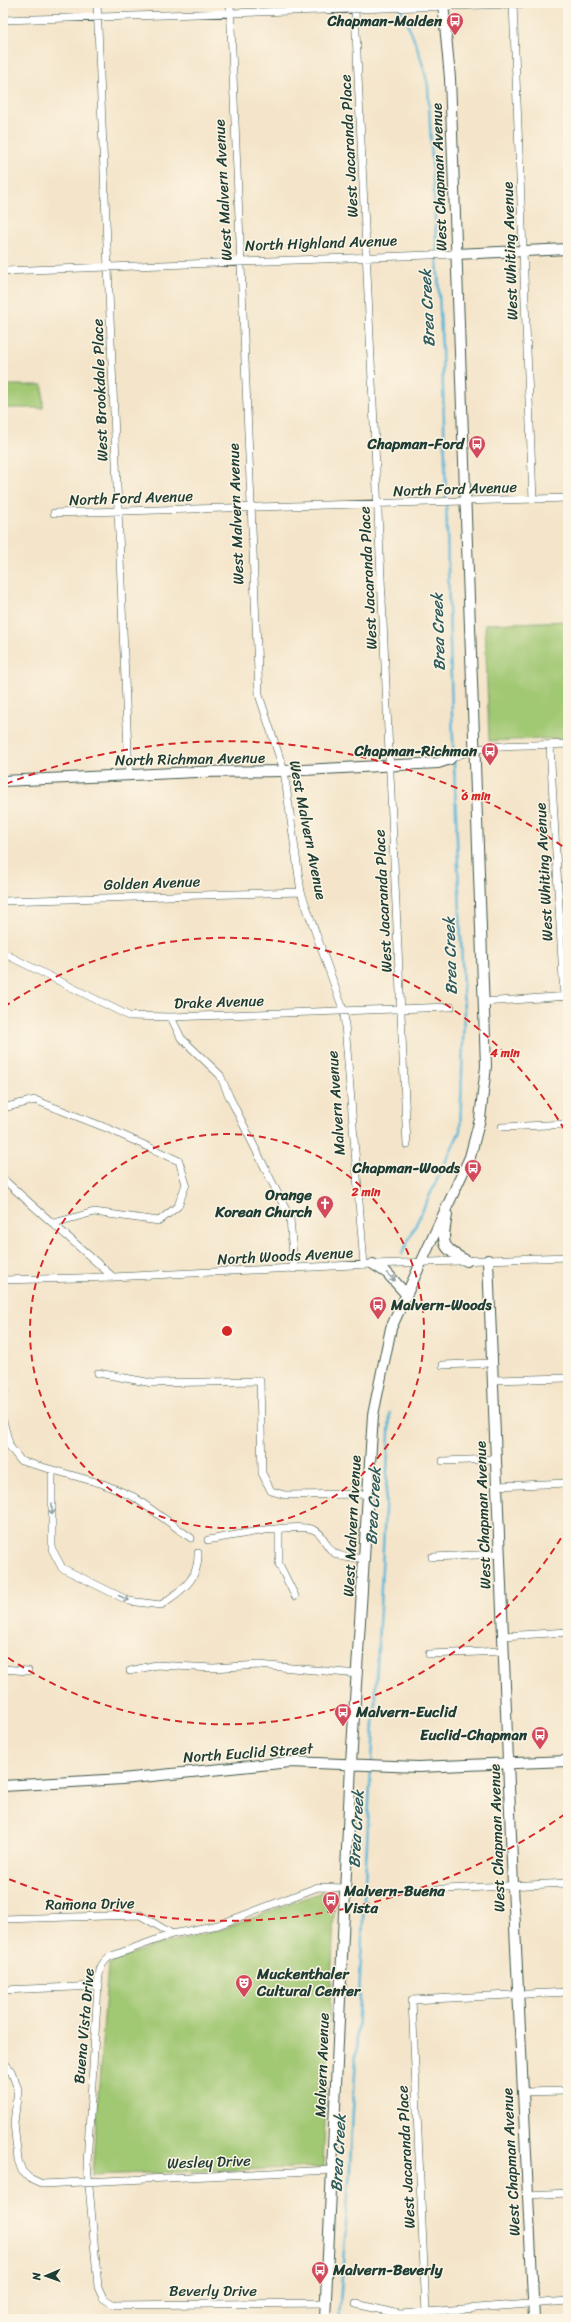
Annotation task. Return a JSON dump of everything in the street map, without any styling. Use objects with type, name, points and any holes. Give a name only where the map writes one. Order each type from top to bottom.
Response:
[{"type":"main road","name":"West Chapman Avenue","points":[[406,1294],[470,1157],[480,1119],[486,1054],[450,78],[443,5]]},
{"type":"main road","name":"North Highland Avenue","points":[[456,254],[568,249]]},
{"type":"main road","name":"North Richman Avenue","points":[[3,781],[196,772],[284,772],[438,763],[450,759]]},
{"type":"main road","points":[[448,1204],[443,1234],[445,1246],[453,1254],[467,1261]]},
{"type":"main road","name":"West Chapman Avenue","points":[[488,1260],[513,1886],[534,2319]]},
{"type":"main road","points":[[368,1264],[387,1273],[406,1294]]},
{"type":"main road","name":"West Malvern Avenue","points":[[351,1764],[358,1674],[373,1416],[392,1328],[406,1294]]},
{"type":"main road","name":"North Euclid Street","points":[[3,1786],[106,1780],[290,1762],[381,1766],[568,1760]]},
{"type":"main road","name":"Malvern Avenue","points":[[325,2319],[351,1764]]},
{"type":"street","name":"West Brookdale Place","points":[[97,3],[129,775]]},
{"type":"street","name":"West Malvern Avenue","points":[[230,3],[242,261],[259,696],[284,772],[301,892],[344,1012]]},
{"type":"street","points":[[3,20],[386,9],[409,6],[545,3]]},
{"type":"street","name":"West Whiting Avenue","points":[[513,4],[533,499]]},
{"type":"street","name":"West Jacaranda Place","points":[[355,10],[407,1144]]},
{"type":"street","name":"North Highland Avenue","points":[[3,271],[367,256],[456,254]]},
{"type":"street","name":"North Ford Avenue","points":[[54,513],[452,503],[568,498]]},
{"type":"street","name":"North Richman Avenue","points":[[450,759],[460,754],[493,748],[568,744]]},
{"type":"street","name":"West Whiting Avenue","points":[[550,745],[566,997]]},
{"type":"street","name":"Golden Avenue","points":[[3,901],[301,892]]},
{"type":"street","name":"Drake Avenue","points":[[3,953],[129,1016],[171,1017],[401,1010],[451,1007]]},
{"type":"street","points":[[484,1002],[566,997]]},
{"type":"street","name":"Malvern Avenue","points":[[344,1012],[368,1264]]},
{"type":"street","points":[[171,1017],[181,1038],[220,1075],[228,1096],[290,1218],[294,1269]]},
{"type":"street","points":[[3,1108],[35,1100],[109,1128],[179,1161],[186,1184],[178,1206],[159,1221],[94,1212],[54,1223]]},
{"type":"street","points":[[502,1126],[568,1124]]},
{"type":"street","points":[[3,1179],[113,1277]]},
{"type":"street","name":"North Woods Avenue","points":[[3,1280],[113,1277],[294,1269],[368,1264],[568,1257]]},
{"type":"street","points":[[3,1362],[5,1389],[3,1398]]},
{"type":"street","points":[[443,1365],[492,1362]]},
{"type":"street","points":[[98,1373],[152,1383],[260,1380],[262,1474],[271,1490],[285,1495],[369,1494]]},
{"type":"street","points":[[493,1380],[568,1378]]},
{"type":"street","points":[[3,1421],[10,1447],[21,1461],[103,1484],[134,1497],[191,1538]]},
{"type":"street","points":[[443,1461],[496,1459]]},
{"type":"street","points":[[52,1470],[52,1549],[62,1568],[129,1601],[161,1605],[190,1582],[196,1570],[198,1553]]},
{"type":"street","points":[[497,1486],[568,1483]]},
{"type":"street","points":[[208,1540],[279,1529],[312,1529],[321,1534],[331,1551],[340,1556],[365,1558]]},
{"type":"street","points":[[279,1529],[279,1564],[295,1596]]},
{"type":"street","points":[[432,1557],[500,1554]]},
{"type":"street","points":[[503,1636],[568,1632]]},
{"type":"street","points":[[429,1654],[504,1651]]},
{"type":"street","points":[[130,1670],[156,1665],[213,1668],[259,1665],[358,1674]]},
{"type":"street","points":[[3,1669],[28,1671]]},
{"type":"street","points":[[426,1890],[568,1883]]},
{"type":"street","name":"Buena Vista Drive","points":[[103,2298],[98,2286],[87,2181],[100,1968],[109,1957],[172,1934],[218,1925],[318,1887],[344,1888]]},
{"type":"street","name":"Ramona Drive","points":[[3,1919],[140,1915],[172,1934]]},
{"type":"street","points":[[3,1990],[98,1986]]},
{"type":"street","points":[[518,1995],[568,1992]]},
{"type":"street","name":"West Jacaranda Place","points":[[426,2313],[412,2000],[518,1995]]},
{"type":"street","name":"Wesley Drive","points":[[3,2061],[11,2071],[18,2089],[14,2123],[18,2160],[22,2171],[34,2182],[42,2184],[332,2170]]},
{"type":"street","points":[[522,2092],[568,2090]]},
{"type":"street","points":[[527,2194],[568,2193]]},
{"type":"street","name":"Beverly Drive","points":[[103,2298],[114,2304],[326,2303]]},
{"type":"street","points":[[356,2304],[400,2314],[426,2313],[534,2302],[568,2301]]},
{"type":"green space","points":[[3,385],[43,385],[43,408],[3,408]]},
{"type":"green space","points":[[568,621],[568,738],[489,741],[485,624]]},
{"type":"green space","name":"Muckenthaler Cultural Center","points":[[324,1891],[335,1895],[323,2167],[92,2175],[108,1964],[153,1946],[223,1929]]},
{"type":"waterway","name":"Brea Creek","points":[[397,3],[416,44],[423,64],[428,86],[442,350],[452,715],[464,1013],[460,1131],[402,1254]]},
{"type":"waterway","name":"Brea Creek","points":[[372,1762],[390,1413]]},
{"type":"waterway","name":"Brea Creek","points":[[339,2319],[350,2168],[371,1767]]},
{"type":"place","name":"Chapman-Malden","points":[[455,36]]},
{"type":"place","name":"Chapman-Ford","points":[[477,459]]},
{"type":"place","name":"Chapman-Richman","points":[[490,766]]},
{"type":"place","name":"Chapman-Woods","points":[[473,1183]]},
{"type":"place","name":"Orange Korean Church","points":[[325,1219]]},
{"type":"place","name":"Malvern-Woods","points":[[378,1320]]},
{"type":"place","name":"Malvern-Euclid","points":[[343,1727]]},
{"type":"place","name":"Euclid-Chapman","points":[[540,1750]]},
{"type":"place","name":"Malvern-Buena Vista","points":[[331,1915]]},
{"type":"place","name":"Muckenthaler Cultural Center","points":[[244,1998]]},
{"type":"place","name":"Malvern-Beverly","points":[[320,2285]]}]
